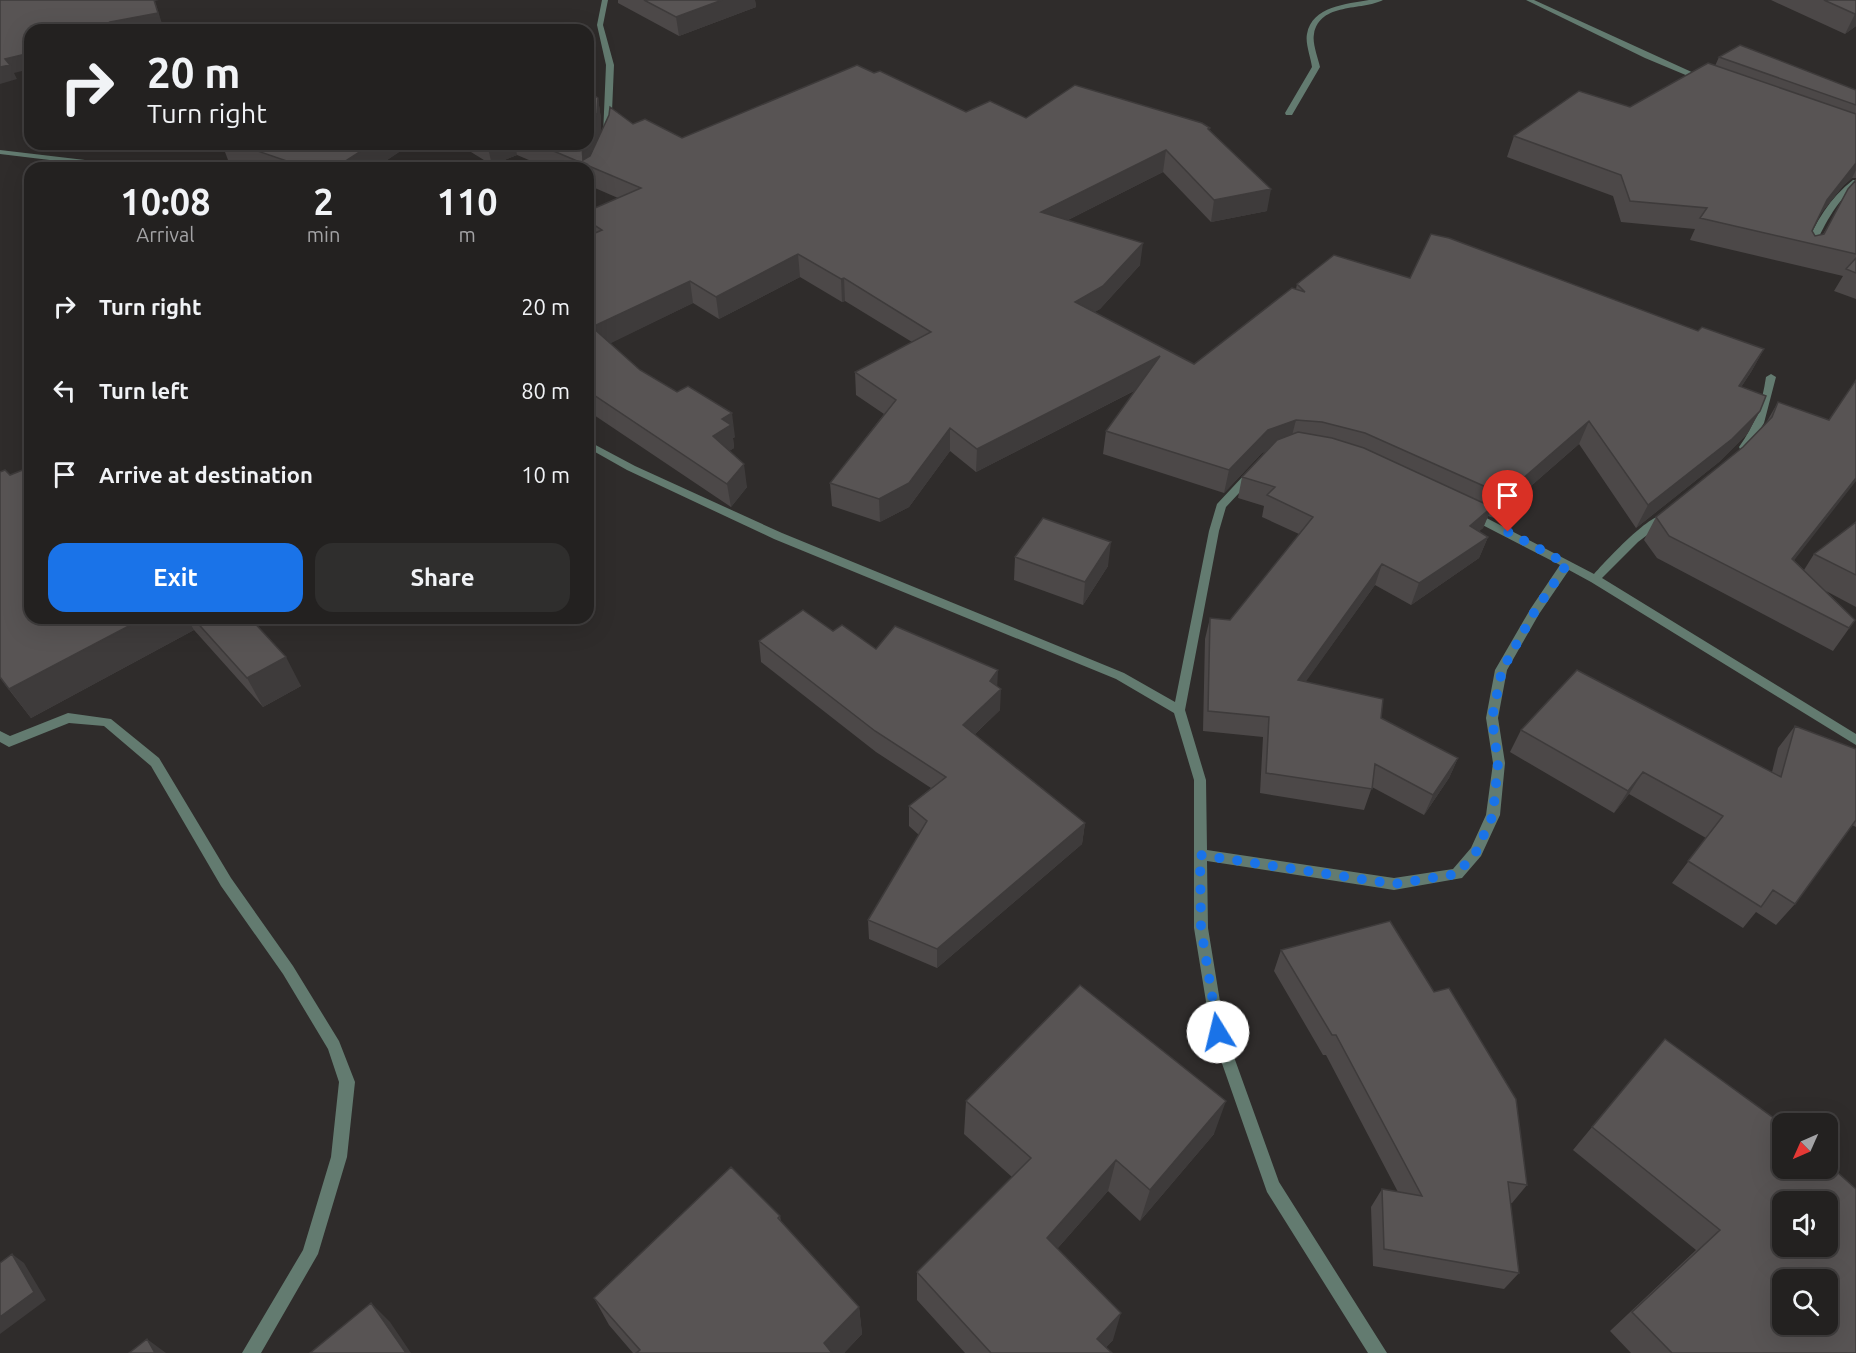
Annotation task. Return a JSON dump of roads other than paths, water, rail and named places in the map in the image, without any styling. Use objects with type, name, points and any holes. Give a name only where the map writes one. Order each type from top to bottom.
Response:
[{"type":"street","points":[[602,146],[607,135],[610,65],[600,25],[605,0]]},
{"type":"street","points":[[1289,113],[1316,67],[1310,35],[1317,19],[1336,8],[1374,0]]},
{"type":"street","points":[[1529,0],[1648,56],[1707,80]]},
{"type":"street","points":[[0,152],[85,162]]},
{"type":"street","points":[[1807,253],[1812,239],[1828,214],[1840,197],[1856,183]]},
{"type":"street","points":[[1732,459],[1754,436],[1765,407],[1771,377]]},
{"type":"street","points":[[594,447],[631,468],[778,536],[1120,676],[1179,710]]},
{"type":"street","points":[[1260,465],[1221,506],[1205,573],[1179,710],[1200,780],[1201,928],[1218,1032],[1273,1186],[1378,1353]]},
{"type":"street","points":[[1459,508],[1595,579],[1856,740]]},
{"type":"street","points":[[1595,579],[1634,540],[1671,510]]},
{"type":"street","points":[[1200,855],[1394,884],[1457,874],[1476,852],[1493,815],[1498,763],[1492,718],[1502,670],[1535,611],[1567,564]]},
{"type":"street","points":[[0,736],[9,742],[68,718],[107,722],[155,762],[226,882],[288,970],[334,1046],[347,1082],[339,1157],[310,1254],[251,1353]]}]
